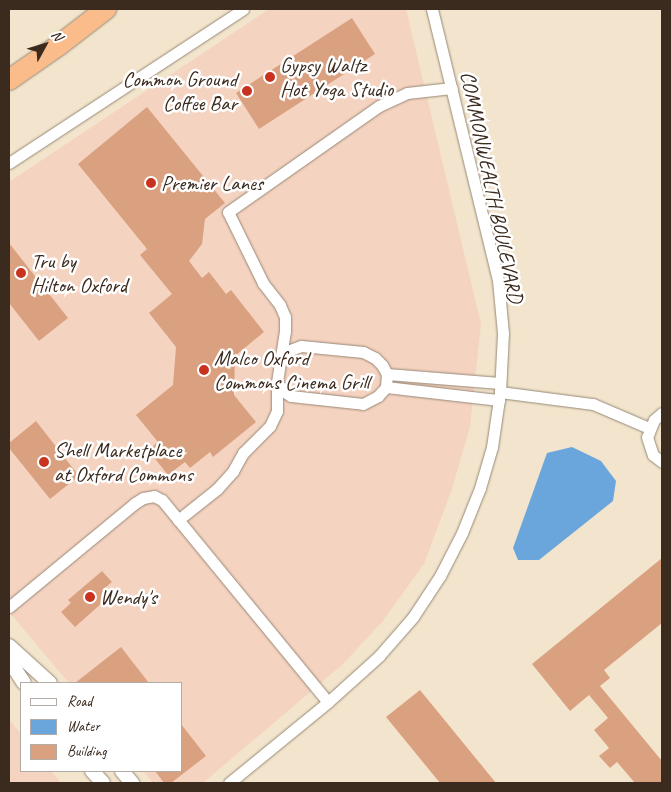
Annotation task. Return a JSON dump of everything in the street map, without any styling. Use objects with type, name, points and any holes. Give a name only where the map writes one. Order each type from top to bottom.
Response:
[{"type":"highway","points":[[9,80],[58,46],[106,9]]},
{"type":"street","points":[[9,163],[243,9]]},
{"type":"street","name":"COMMONWEALTH BOULEVARD","points":[[229,783],[328,702],[379,656],[413,617],[440,576],[462,533],[480,488],[492,446],[500,392],[503,333],[498,280],[432,9]]},
{"type":"street","points":[[178,520],[218,489],[233,471],[243,452],[270,426],[277,411],[277,382],[285,331],[285,317],[280,305],[262,282],[228,212],[379,106],[407,93],[452,88]]},
{"type":"street","points":[[277,382],[283,391],[291,396],[363,404],[378,396],[386,387],[387,374],[375,358],[363,352],[301,346],[287,351],[280,359]]},
{"type":"street","points":[[387,374],[500,392],[593,404],[649,428]]},
{"type":"street","points":[[386,387],[500,392]]},
{"type":"street","points":[[662,413],[649,428],[649,447],[662,462]]},
{"type":"street","points":[[9,608],[143,498],[154,496],[162,500],[328,702]]},
{"type":"street","points":[[9,646],[49,682]]},
{"type":"street","points":[[9,660],[23,682]]},
{"type":"street","points":[[93,772],[102,783]]},
{"type":"street","points":[[123,772],[132,783]]},
{"type":"shaded area","points":[[269,9],[406,9],[481,324],[470,427],[452,489],[424,564],[382,622],[342,665],[203,783],[153,783],[144,772],[182,772],[182,682],[68,682],[9,612],[9,182]]},
{"type":"shaded area","points":[[9,719],[20,733],[20,772],[52,772],[61,783],[9,783]]},
{"type":"water","points":[[572,447],[601,461],[616,481],[613,501],[539,560],[518,560],[513,548],[547,453]]},
{"type":"building","points":[[352,18],[375,54],[259,129],[236,93]]},
{"type":"building","points":[[147,107],[225,203],[205,219],[202,244],[189,261],[202,278],[209,272],[226,294],[231,290],[264,332],[235,356],[234,395],[256,422],[213,457],[210,452],[190,468],[185,462],[168,475],[148,450],[158,442],[136,415],[173,385],[176,347],[149,313],[172,294],[140,255],[147,249],[78,164]]},
{"type":"building","name":"Tru by Hilton Oxford","points":[[9,243],[68,318],[39,341],[9,303]]},
{"type":"building","name":"Shell Marketplace at Oxford Commons","points":[[36,421],[79,476],[50,499],[9,448],[9,443]]},
{"type":"building","points":[[662,558],[662,623],[604,670],[610,678],[600,686],[662,761],[662,783],[635,783],[617,762],[610,768],[599,756],[609,748],[594,730],[608,718],[589,695],[570,711],[532,664]]},
{"type":"building","name":"Wendy's","points":[[102,571],[112,582],[106,587],[112,594],[75,627],[61,612],[71,603],[68,600]]},
{"type":"building","points":[[121,647],[148,682],[76,682]]},
{"type":"building","points":[[420,690],[496,783],[440,783],[386,717]]},
{"type":"building","points":[[182,725],[206,756],[171,783],[164,783],[156,772],[182,772]]},
{"type":"place","name":"Gypsy Waltz Hot Yoga Studio","points":[[270,77]]},
{"type":"place","name":"Common Ground Coffee Bar","points":[[247,91]]},
{"type":"place","name":"Premier Lanes","points":[[151,183]]},
{"type":"place","name":"Tru by Hilton Oxford","points":[[21,273]]},
{"type":"place","name":"Malco Oxford Commons Cinema Grill","points":[[204,370]]},
{"type":"place","name":"Shell Marketplace at Oxford Commons","points":[[44,462]]},
{"type":"place","name":"Wendy's","points":[[90,597]]}]
